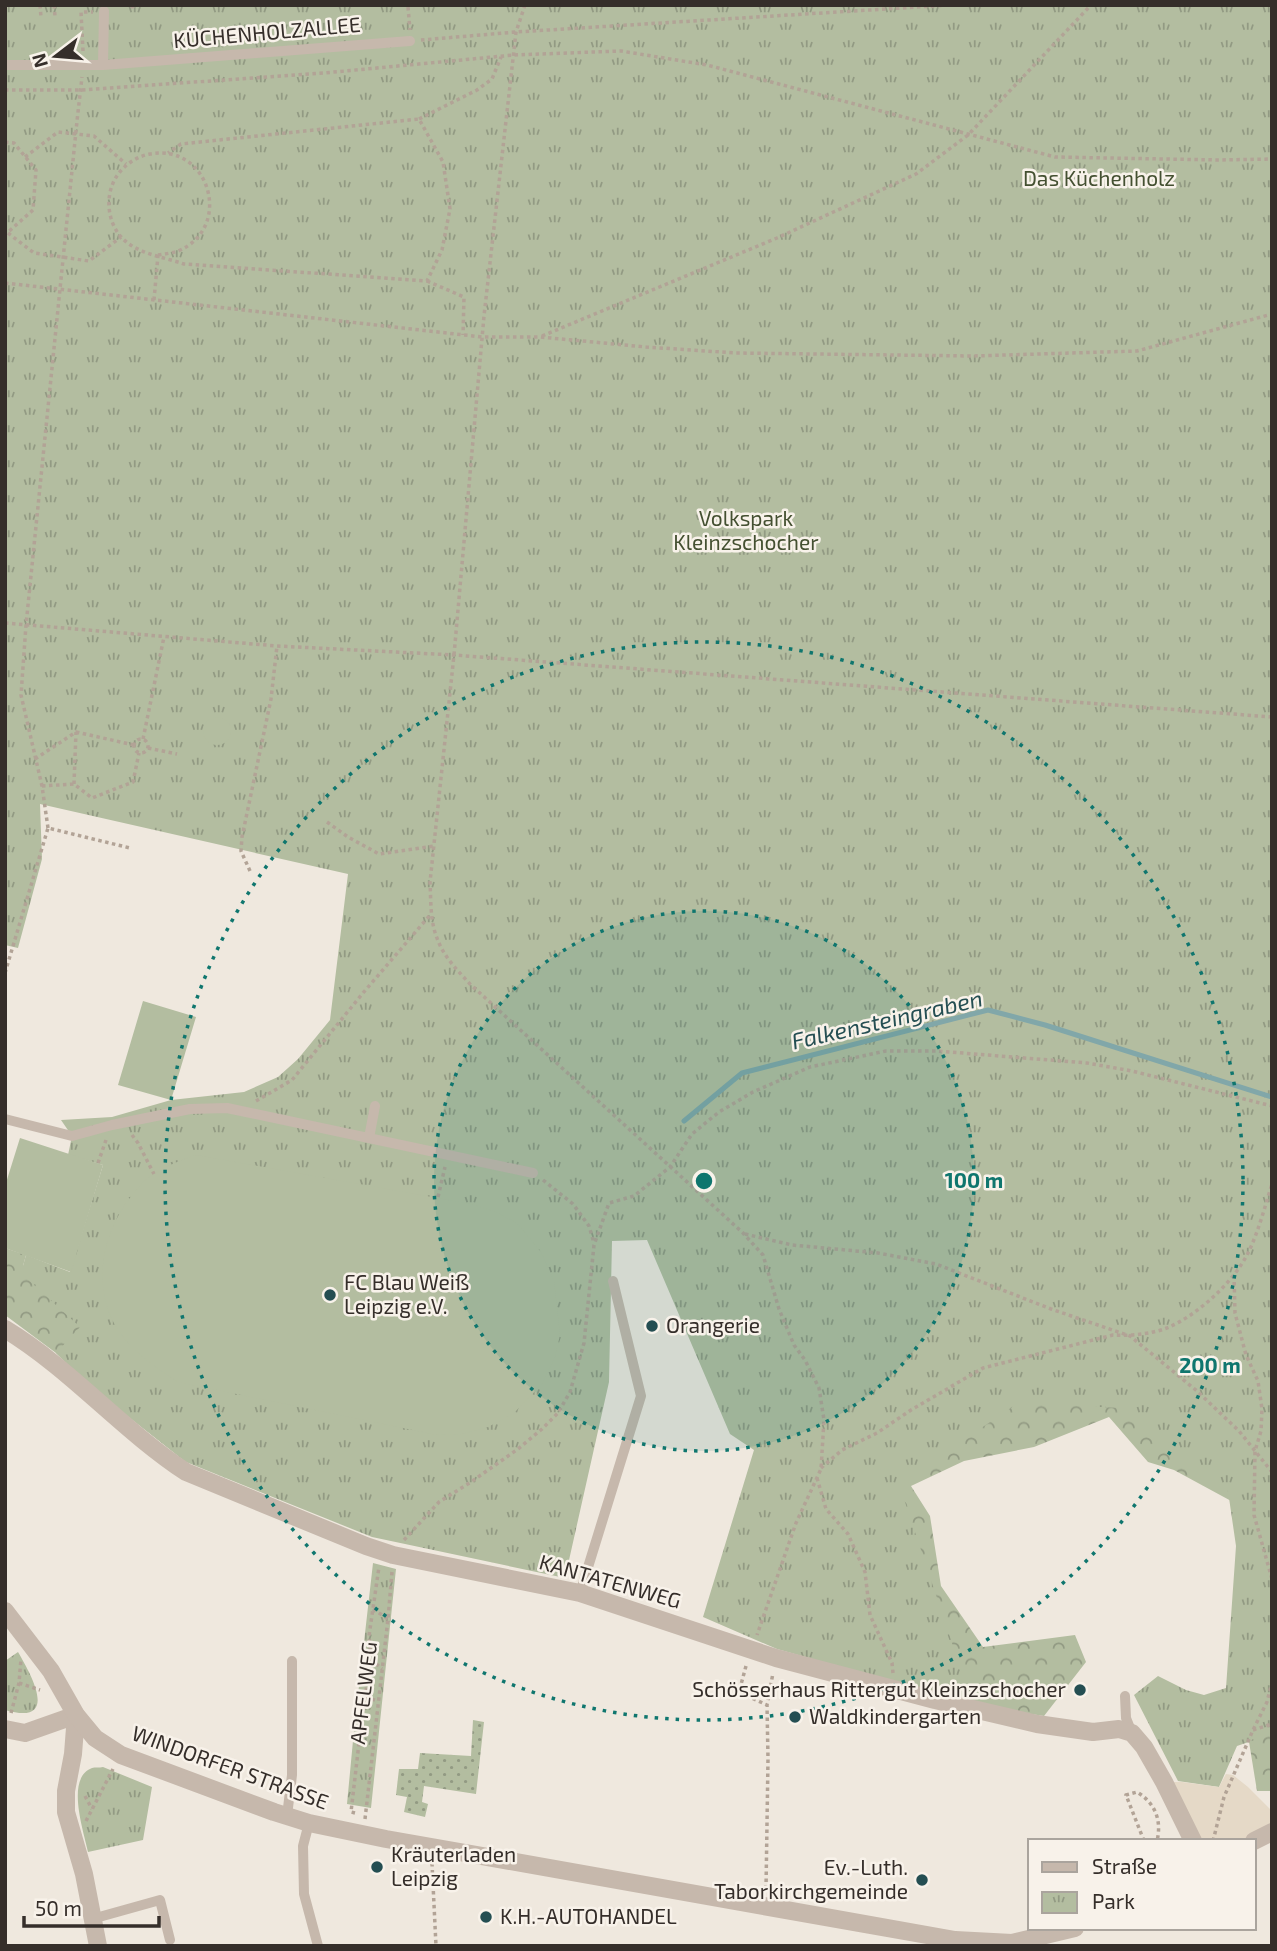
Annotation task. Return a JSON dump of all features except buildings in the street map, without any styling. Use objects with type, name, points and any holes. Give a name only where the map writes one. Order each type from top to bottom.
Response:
[{"type":"street","name":"KANTATENWEG","points":[[5,1329],[31,1345],[159,1454],[186,1472],[387,1553],[580,1593],[776,1658],[1037,1724],[1093,1732],[1119,1729],[1132,1733]]},
{"type":"street","name":"WINDORFER STRASSE","points":[[5,1611],[51,1671],[76,1715],[95,1738],[121,1755],[309,1823],[363,1835],[955,1940],[1012,1944],[1067,1930]]},
{"type":"street","points":[[6,1729],[25,1733],[76,1715],[73,1754],[66,1791],[66,1812],[84,1874],[98,1946]]},
{"type":"street","points":[[1132,1733],[1144,1747],[1164,1782],[1192,1839]]},
{"type":"street","points":[[1256,1840],[1272,1832]]},
{"type":"lane","points":[[103,65],[104,11]]},
{"type":"lane","name":"KÜCHENHOLZALLEE","points":[[5,65],[103,65],[410,41]]},
{"type":"lane","points":[[369,1138],[375,1106]]},
{"type":"lane","points":[[5,1119],[72,1136],[190,1109],[227,1108],[534,1173]]},
{"type":"lane","points":[[580,1593],[641,1396],[613,1280]]},
{"type":"lane","points":[[287,1816],[292,1775],[292,1661]]},
{"type":"lane","points":[[1125,1696],[1126,1718],[1132,1733]]},
{"type":"lane","points":[[309,1823],[303,1846],[304,1894],[318,1946]]},
{"type":"lane","points":[[92,1919],[160,1900],[170,1940]]},
{"type":"path","points":[[40,5],[41,18]]},
{"type":"path","points":[[54,5],[55,16]]},
{"type":"path","points":[[525,5],[516,32],[482,337],[454,655],[430,882],[436,937],[470,984],[743,1233],[763,1255],[779,1309],[794,1345],[819,1388],[824,1420],[821,1469]]},
{"type":"path","points":[[408,7],[410,41],[950,5]]},
{"type":"path","points":[[540,337],[777,238],[916,174],[968,135],[1091,5]]},
{"type":"path","points":[[5,973],[48,828],[42,786],[21,695],[75,134],[84,66],[82,32]]},
{"type":"path","points":[[5,90],[81,90],[324,73],[514,55],[621,51],[707,65],[1055,157],[1272,159]]},
{"type":"path","points":[[167,153],[181,144],[418,119],[477,90],[492,79],[501,57]]},
{"type":"path","points":[[418,119],[443,162],[450,209],[442,250],[427,281]]},
{"type":"path","points":[[25,157],[58,132],[94,136],[127,164]]},
{"type":"path","points":[[5,142],[14,143],[36,170],[33,210],[6,233],[34,253],[89,261],[121,237]]},
{"type":"path","points":[[158,255],[187,247],[198,237],[209,215],[209,191],[198,171],[183,159],[167,153],[143,155],[127,164],[112,185],[108,203],[112,222],[121,237],[138,250],[184,264],[427,281],[464,297],[463,335]]},
{"type":"path","points":[[154,300],[158,255]]},
{"type":"path","points":[[5,284],[482,337],[540,337],[736,353],[973,356],[1137,351],[1272,314]]},
{"type":"path","points":[[5,623],[277,646],[454,655],[1272,716]]},
{"type":"path","points":[[143,739],[164,637]]},
{"type":"path","points":[[250,871],[241,851],[242,837],[271,699],[277,646]]},
{"type":"path","points":[[35,759],[76,732],[134,745]]},
{"type":"path","points":[[74,784],[76,732]]},
{"type":"path","points":[[134,745],[143,739]]},
{"type":"path","points":[[143,739],[148,748]]},
{"type":"path","points":[[134,745],[139,752],[144,753],[148,748]]},
{"type":"path","points":[[148,748],[177,754]]},
{"type":"path","points":[[42,786],[74,784],[92,798],[133,782],[139,752]]},
{"type":"path","points":[[327,822],[379,854],[434,846]]},
{"type":"path","points":[[48,828],[130,848]]},
{"type":"path","points":[[227,1108],[255,1102],[292,1080],[432,913]]},
{"type":"path","points":[[365,1815],[351,1812],[371,1659],[369,1636],[387,1553],[439,1502],[518,1449],[558,1413],[570,1392],[584,1343],[594,1245],[609,1203],[634,1196],[670,1167],[692,1134],[719,1112],[752,1091],[810,1067],[886,1051],[937,1051],[1087,1063],[1132,1071],[1272,1106]]},
{"type":"path","points":[[98,1163],[117,1124],[138,1143],[154,1174]]},
{"type":"path","points":[[438,1197],[447,1155]]},
{"type":"path","points":[[534,1173],[573,1204],[589,1226],[594,1245]]},
{"type":"path","points":[[766,1705],[739,1692],[751,1649],[796,1523],[821,1469],[842,1450],[877,1433],[983,1368],[1114,1335],[1130,1336],[1166,1328],[1200,1308],[1234,1275],[1249,1251],[1272,1184]]},
{"type":"path","points":[[743,1233],[792,1245],[878,1253],[936,1265],[1130,1336],[1197,1391],[1240,1431],[1272,1472]]},
{"type":"path","points":[[1234,1275],[1235,1313],[1258,1381],[1262,1409],[1261,1431],[1255,1451],[1254,1515],[1272,1579]]},
{"type":"path","points":[[817,1476],[826,1509],[848,1534],[865,1572],[870,1615],[892,1663],[893,1688]]},
{"type":"path","name":"APFELWEG","points":[[363,1835],[388,1619],[387,1553]]},
{"type":"path","points":[[373,1609],[388,1619]]},
{"type":"path","points":[[6,1729],[19,1683],[24,1635]]},
{"type":"path","points":[[766,1907],[766,1705],[776,1658]]},
{"type":"path","points":[[371,1659],[382,1669]]},
{"type":"path","points":[[1214,1839],[1224,1797],[1268,1702],[1272,1682]]},
{"type":"path","points":[[365,1697],[379,1701]]},
{"type":"path","points":[[1253,1730],[1272,1724]]},
{"type":"path","points":[[76,1843],[121,1755]]},
{"type":"path","points":[[1145,1839],[1126,1795],[1137,1792],[1147,1799],[1156,1815],[1157,1839]]},
{"type":"path","points":[[431,1847],[436,1946]]},
{"type":"green space","name":"Volkspark Kleinzschocher","points":[[5,5],[1272,5],[1272,1734],[1237,1746],[1219,1787],[1178,1781],[1134,1695],[1158,1676],[1186,1690],[1204,1695],[1226,1688],[1236,1546],[1228,1491],[1122,1408],[1018,1403],[899,1484],[963,1676],[964,1702],[777,1649],[703,1617],[754,1450],[730,1434],[647,1240],[612,1241],[609,1382],[565,1578],[372,1537],[186,1462],[91,1387],[56,1353],[80,1327],[21,1273],[26,1255],[70,1272],[103,1165],[68,1155],[72,1136],[61,1120],[112,1117],[171,1100],[244,1092],[278,1077],[298,1059],[330,1020],[348,874],[40,804],[42,859],[18,948],[5,945]]},
{"type":"green space","points":[[217,717],[227,721],[231,731],[227,741],[217,745],[207,741],[203,731],[207,721]]},
{"type":"green space","points":[[143,1001],[196,1017],[171,1100],[118,1085]]},
{"type":"green space","points":[[20,1138],[103,1165],[71,1272],[5,1248],[5,1186]]},
{"type":"green space","name":"FC Blau Weiß Leipzig e.V.","points":[[196,1155],[471,1204],[496,1212],[517,1223],[541,1252],[554,1281],[560,1335],[555,1357],[542,1384],[514,1413],[488,1427],[462,1434],[437,1435],[178,1382],[143,1357],[115,1325],[104,1292],[104,1257],[115,1223],[133,1194],[159,1171]]},
{"type":"green space","points":[[5,1248],[26,1255],[23,1266],[60,1279],[186,1462],[91,1387],[56,1353],[5,1315]]},
{"type":"green space","points":[[1052,1373],[1237,1449],[1233,1502],[1174,1470],[1148,1462],[1109,1417],[1034,1447],[964,1461],[911,1486],[930,1516],[941,1586],[983,1647],[1075,1635],[1086,1662],[1044,1716],[973,1705],[903,1682],[845,1456]]},
{"type":"green space","points":[[373,1563],[396,1569],[371,1808],[347,1804]]},
{"type":"green space","points":[[18,1652],[30,1673],[37,1696],[37,1705],[32,1711],[22,1713],[5,1710],[5,1661]]},
{"type":"green space","points":[[1272,1687],[1272,1791],[1257,1791],[1244,1711]]},
{"type":"green space","points":[[473,1720],[484,1722],[476,1794],[424,1786],[422,1802],[428,1804],[425,1817],[404,1812],[407,1797],[396,1795],[399,1769],[418,1769],[420,1753],[471,1756]]},
{"type":"green space","points":[[103,1767],[152,1787],[143,1840],[88,1852],[78,1806],[79,1783],[84,1774],[92,1768]]},
{"type":"shaded area","points":[[1226,1774],[1233,1775],[1248,1787],[1272,1811],[1272,1832],[1256,1840],[1192,1839],[1164,1782],[1219,1787]]},
{"type":"waterway","name":"Falkensteingraben","points":[[684,1121],[742,1073],[988,1010],[1045,1025],[1272,1097]]},
{"type":"place","name":"FC Blau Weiß Leipzig e.V.","points":[[330,1295]]},
{"type":"place","name":"Orangerie","points":[[652,1326]]},
{"type":"place","name":"Schösserhaus Rittergut Kleinzschocher","points":[[1080,1690]]},
{"type":"place","name":"Waldkindergarten","points":[[795,1717]]},
{"type":"place","name":"Kräuterladen Leipzig","points":[[377,1867]]},
{"type":"place","name":"Ev.-Luth. Taborkirchgemeinde","points":[[922,1880]]},
{"type":"place","name":"K.H.-AUTOHANDEL","points":[[486,1917]]},
{"type":"park label","name":"Das Küchenholz","points":[[1099,179]]}]
